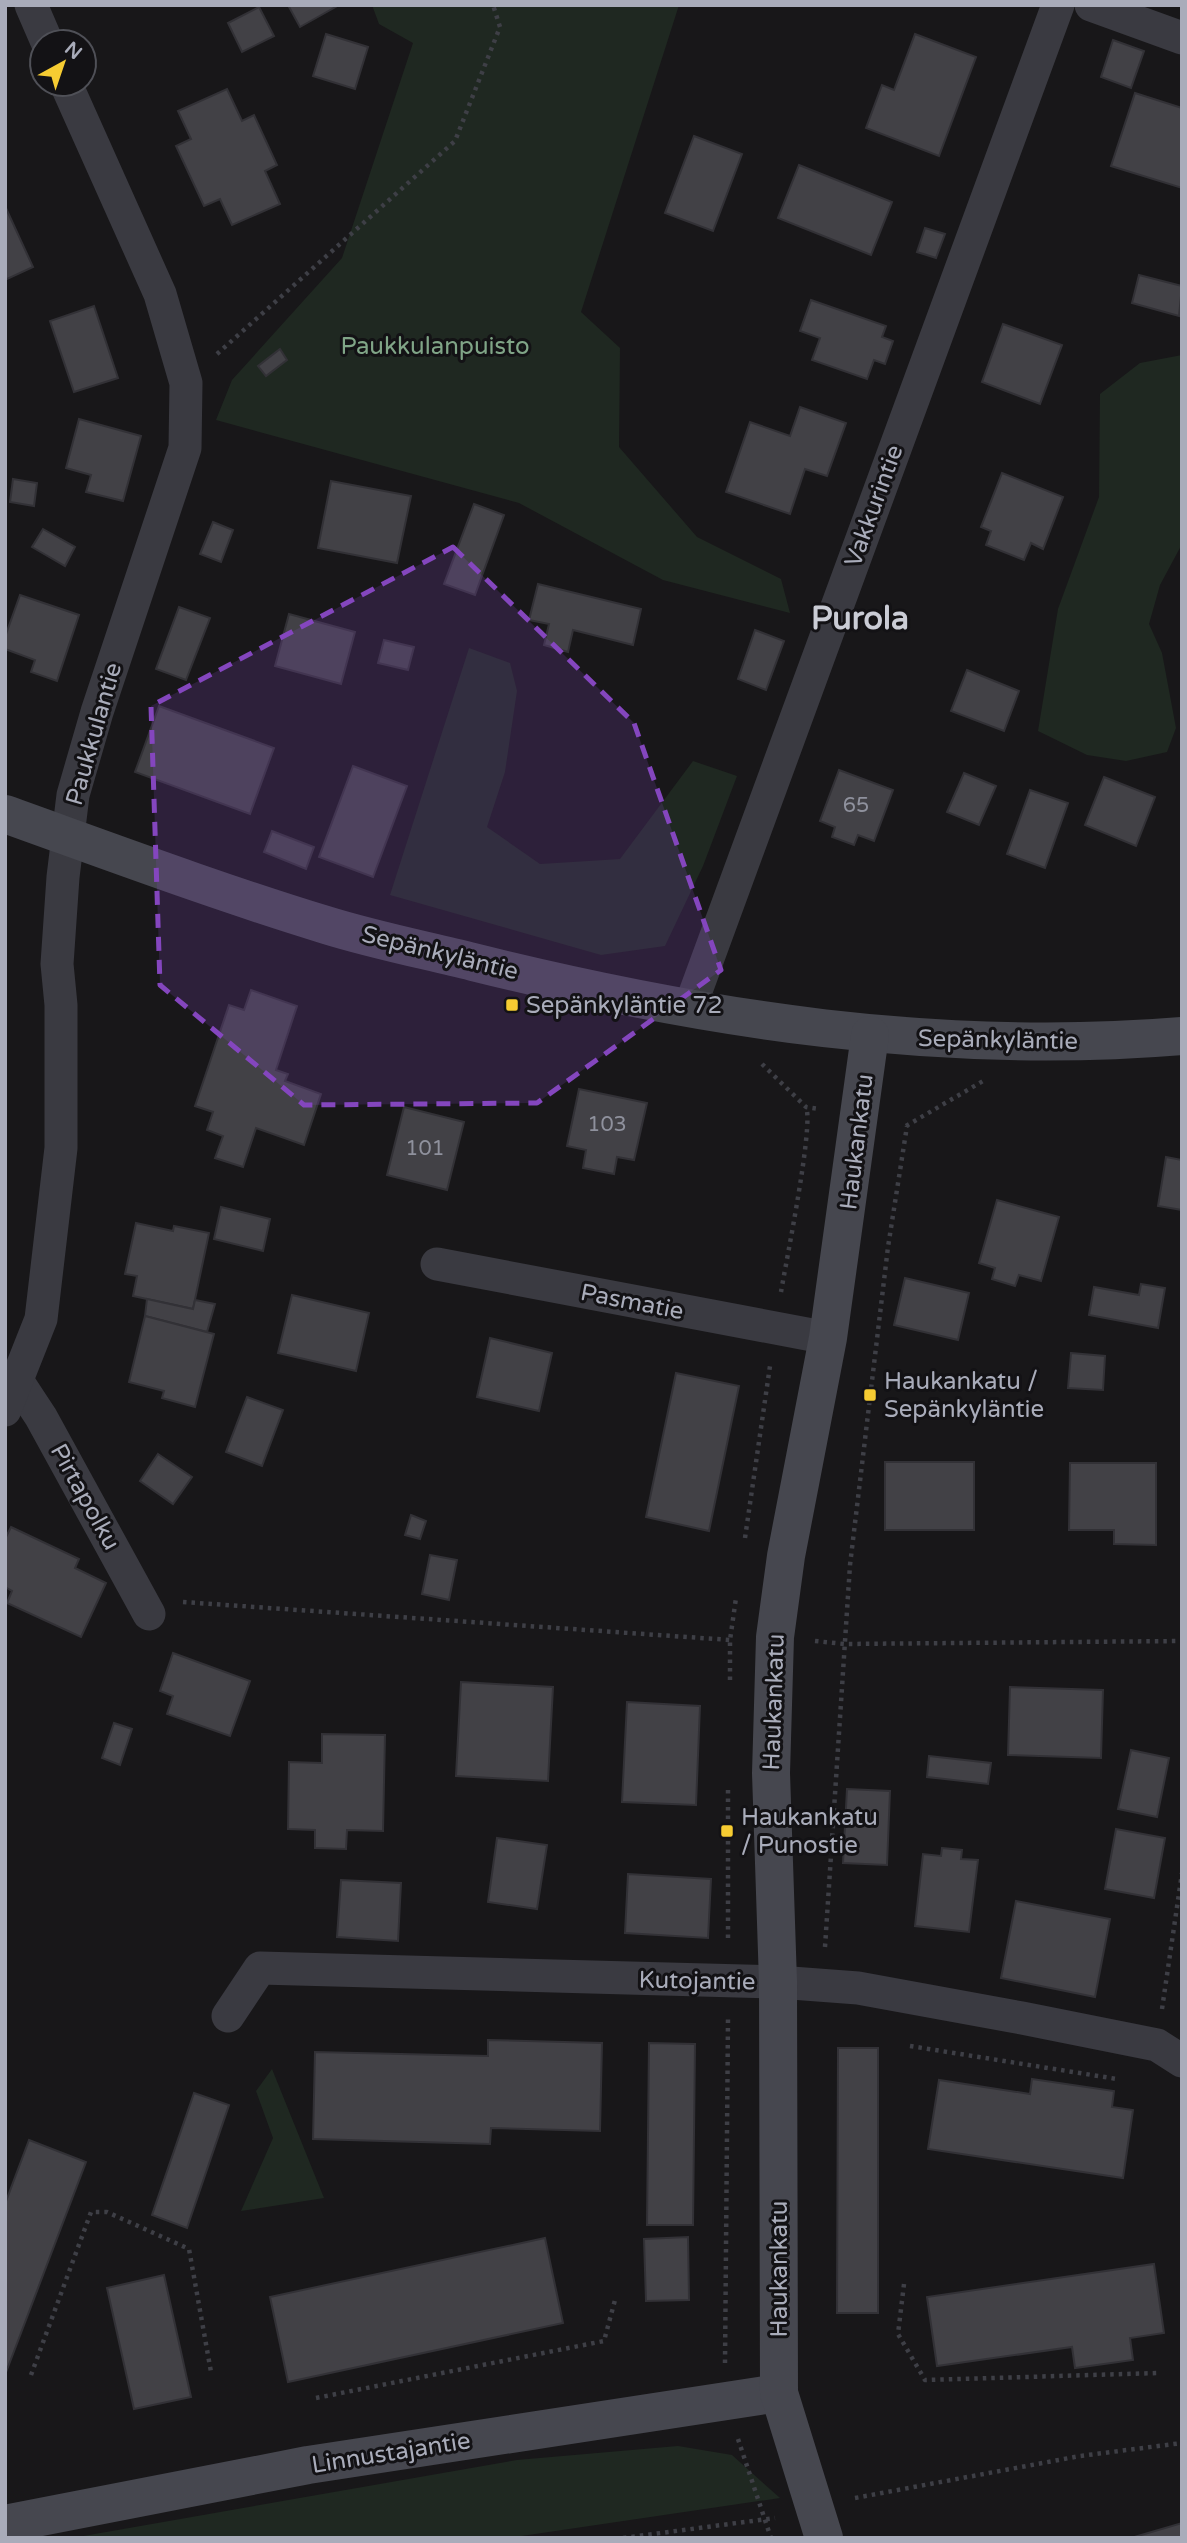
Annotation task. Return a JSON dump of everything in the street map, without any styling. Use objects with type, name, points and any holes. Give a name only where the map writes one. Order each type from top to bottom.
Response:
[{"type":"street","points":[[31,5],[41,28]]},
{"type":"street","name":"Vakkurintie","points":[[691,1007],[1058,5]]},
{"type":"street","points":[[1091,5],[1182,38]]},
{"type":"street","name":"Paukkulantie","points":[[10,1391],[41,1319],[61,1148],[61,1005],[57,964],[73,795],[97,712],[185,448],[186,383],[160,295],[72,98]]},
{"type":"street","name":"Sepänkyläntie","points":[[5,814],[327,926],[579,988],[870,1035],[914,1039],[1099,1042],[1182,1036]]},
{"type":"street","name":"Haukankatu","points":[[820,2522],[779,2393],[778,1982],[771,1773],[775,1637],[786,1556],[828,1338],[870,1035]]},
{"type":"street","name":"Pasmatie","points":[[436,1264],[828,1338]]},
{"type":"street","name":"Pirtapolku","points":[[10,1391],[145,1606]]},
{"type":"street","name":"Kutojantie","points":[[228,2016],[260,1968],[778,1982],[910,1996],[1169,2053]]},
{"type":"street","name":"Linnustajantie","points":[[5,2524],[308,2465],[779,2393]]},
{"type":"path","points":[[186,383],[336,245],[455,141],[500,27],[492,5]]},
{"type":"path","points":[[823,1985],[850,1565],[887,1260],[907,1126]]},
{"type":"path","points":[[145,1606],[730,1640],[775,1637],[844,1644],[1182,1641]]},
{"type":"path","points":[[1169,2053],[1182,1873]]},
{"type":"path","points":[[911,2046],[1117,2079]]},
{"type":"path","points":[[31,2375],[91,2212],[107,2212],[189,2249],[211,2372]]},
{"type":"path","points":[[904,2284],[898,2334],[925,2380],[1158,2373]]},
{"type":"path","points":[[316,2398],[604,2341],[615,2300]]},
{"type":"path","points":[[623,2538],[766,2521],[820,2522],[855,2498],[1080,2456],[1182,2444]]},
{"type":"path","points":[[851,2486],[858,2511]]},
{"type":"path","points":[[766,2521],[771,2538]]},
{"type":"highlighted area","points":[[453,547],[634,723],[721,970],[537,1103],[304,1105],[160,985],[151,706]]},
{"type":"green space","name":"Paukkulanpuisto","points":[[372,5],[679,5],[581,312],[620,348],[619,447],[697,537],[781,579],[790,613],[663,580],[519,503],[216,420],[232,380],[342,258],[413,43],[379,24]]},
{"type":"green space","points":[[1182,355],[1182,544],[1160,585],[1149,624],[1162,653],[1176,728],[1167,752],[1126,761],[1087,755],[1038,731],[1058,609],[1099,497],[1100,394],[1140,363]]},
{"type":"green space","points":[[469,648],[510,663],[517,691],[505,772],[487,827],[540,864],[620,859],[693,761],[737,776],[703,866],[665,946],[601,955],[390,895]]},
{"type":"green space","points":[[272,2069],[324,2198],[241,2211],[273,2138],[256,2091]]},
{"type":"green space","points":[[678,2446],[732,2455],[780,2498],[508,2538],[72,2538],[517,2460]]},
{"type":"building","points":[[288,5],[339,5],[300,27]]},
{"type":"building","points":[[259,7],[274,36],[242,52],[228,23]]},
{"type":"building","points":[[326,34],[368,47],[355,89],[313,76]]},
{"type":"building","points":[[915,34],[976,57],[939,156],[866,128],[882,85],[894,90]]},
{"type":"building","points":[[1113,40],[1144,51],[1131,88],[1101,77]]},
{"type":"building","points":[[227,89],[242,121],[254,115],[277,165],[265,171],[280,204],[232,225],[220,199],[204,206],[176,146],[191,139],[178,111]]},
{"type":"building","points":[[1135,93],[1182,108],[1182,188],[1111,166]]},
{"type":"building","points":[[694,136],[742,154],[713,231],[665,213]]},
{"type":"building","points":[[799,165],[892,202],[871,255],[778,218]]},
{"type":"building","points":[[5,206],[33,267],[5,280]]},
{"type":"building","points":[[925,228],[945,234],[936,258],[917,252]]},
{"type":"building","points":[[1139,275],[1182,286],[1179,316],[1132,303]]},
{"type":"building","points":[[811,300],[886,326],[882,337],[893,341],[885,364],[874,360],[867,379],[812,360],[820,338],[800,331]]},
{"type":"building","points":[[94,306],[118,378],[74,392],[50,321]]},
{"type":"building","points":[[1003,324],[1062,345],[1040,404],[982,382]]},
{"type":"building","points":[[280,349],[287,360],[266,376],[258,366]]},
{"type":"building","points":[[800,407],[846,423],[827,476],[805,469],[790,514],[726,492],[750,422],[790,436]]},
{"type":"building","points":[[79,419],[141,436],[123,501],[86,492],[91,475],[66,468]]},
{"type":"building","points":[[1002,473],[1063,497],[1043,549],[1031,543],[1024,560],[986,545],[991,531],[981,527]]},
{"type":"building","points":[[13,479],[37,483],[34,506],[10,502]]},
{"type":"building","points":[[331,481],[411,496],[397,563],[318,548]]},
{"type":"building","points":[[474,504],[504,515],[475,595],[444,584]]},
{"type":"building","points":[[213,522],[233,530],[221,562],[200,554]]},
{"type":"building","points":[[43,529],[75,547],[65,566],[32,547]]},
{"type":"building","points":[[538,584],[641,609],[633,645],[573,630],[568,652],[544,645],[549,624],[529,620]]},
{"type":"building","points":[[20,595],[79,615],[57,681],[31,672],[35,660],[5,649],[5,637]]},
{"type":"building","points":[[179,607],[210,618],[186,680],[156,669]]},
{"type":"building","points":[[289,614],[355,632],[341,684],[275,666]]},
{"type":"building","points":[[755,630],[784,641],[766,690],[738,679]]},
{"type":"building","points":[[384,640],[414,647],[408,670],[378,663]]},
{"type":"building","points":[[967,670],[1019,691],[1004,731],[951,711]]},
{"type":"building","points":[[159,706],[274,748],[250,814],[135,772]]},
{"type":"building","points":[[353,766],[407,786],[373,877],[319,857]]},
{"type":"building","points":[[839,770],[893,790],[874,841],[858,835],[854,845],[832,837],[835,827],[820,821]]},
{"type":"building","points":[[964,773],[996,786],[979,825],[947,812]]},
{"type":"building","points":[[1104,777],[1155,797],[1136,846],[1085,825]]},
{"type":"building","points":[[1030,790],[1068,803],[1045,868],[1007,854]]},
{"type":"building","points":[[272,831],[314,847],[306,869],[264,852]]},
{"type":"building","points":[[251,990],[297,1006],[276,1070],[288,1074],[285,1081],[321,1094],[304,1145],[256,1128],[243,1167],[215,1158],[223,1136],[207,1130],[213,1112],[195,1106],[229,1005],[244,1010]]},
{"type":"building","points":[[579,1089],[647,1103],[634,1160],[617,1157],[614,1174],[583,1168],[586,1150],[567,1146]]},
{"type":"building","points":[[404,1107],[464,1122],[447,1190],[387,1175]]},
{"type":"building","points":[[1166,1157],[1182,1160],[1182,1210],[1158,1206]]},
{"type":"building","points":[[997,1200],[1059,1217],[1041,1281],[1019,1275],[1015,1286],[992,1279],[995,1268],[979,1263]]},
{"type":"building","points":[[221,1207],[270,1219],[263,1251],[214,1239]]},
{"type":"building","points":[[136,1223],[173,1231],[174,1226],[209,1233],[193,1309],[133,1296],[137,1276],[125,1274]]},
{"type":"building","points":[[905,1278],[969,1293],[958,1340],[894,1325]]},
{"type":"building","points":[[1141,1284],[1165,1288],[1158,1328],[1089,1315],[1094,1287],[1139,1295]]},
{"type":"building","points":[[292,1295],[369,1313],[356,1371],[278,1353]]},
{"type":"building","points":[[147,1299],[193,1309],[195,1300],[215,1304],[207,1332],[145,1316]]},
{"type":"building","points":[[145,1316],[214,1334],[195,1407],[162,1398],[164,1391],[129,1382]]},
{"type":"building","points":[[490,1338],[552,1353],[539,1411],[477,1397]]},
{"type":"building","points":[[1071,1353],[1105,1356],[1103,1390],[1068,1388]]},
{"type":"building","points":[[676,1373],[739,1386],[709,1531],[646,1517]]},
{"type":"building","points":[[247,1397],[283,1410],[262,1466],[226,1452]]},
{"type":"building","points":[[158,1454],[192,1477],[173,1504],[140,1481]]},
{"type":"building","points":[[885,1462],[974,1462],[974,1530],[885,1530]]},
{"type":"building","points":[[1070,1463],[1156,1463],[1156,1545],[1114,1544],[1114,1530],[1069,1530]]},
{"type":"building","points":[[411,1515],[426,1521],[420,1539],[405,1535]]},
{"type":"building","points":[[11,1527],[79,1559],[75,1568],[106,1583],[81,1637],[7,1603],[12,1591],[5,1587],[5,1539]]},
{"type":"building","points":[[430,1555],[457,1560],[449,1600],[422,1594]]},
{"type":"building","points":[[173,1653],[250,1681],[230,1736],[167,1714],[173,1696],[160,1691]]},
{"type":"building","points":[[461,1682],[553,1687],[548,1781],[456,1776]]},
{"type":"building","points":[[1010,1687],[1103,1690],[1101,1758],[1008,1755]]},
{"type":"building","points":[[627,1702],[700,1706],[696,1805],[622,1802]]},
{"type":"building","points":[[114,1723],[132,1729],[120,1765],[102,1758]]},
{"type":"building","points":[[322,1734],[385,1735],[383,1831],[347,1830],[346,1849],[315,1848],[315,1830],[288,1829],[289,1762],[322,1763]]},
{"type":"building","points":[[1131,1750],[1169,1758],[1157,1817],[1118,1809]]},
{"type":"building","points":[[929,1756],[991,1763],[988,1784],[927,1777]]},
{"type":"building","points":[[847,1789],[890,1791],[887,1865],[843,1863]]},
{"type":"building","points":[[1116,1829],[1165,1838],[1154,1898],[1105,1889]]},
{"type":"building","points":[[497,1838],[547,1845],[537,1909],[488,1902]]},
{"type":"building","points":[[942,1848],[962,1850],[961,1859],[978,1860],[969,1932],[915,1926],[923,1854],[941,1856]]},
{"type":"building","points":[[628,1874],[711,1879],[708,1938],[625,1933]]},
{"type":"building","points":[[341,1880],[401,1883],[398,1941],[337,1937]]},
{"type":"building","points":[[1016,1901],[1110,1919],[1095,1997],[1001,1978]]},
{"type":"building","points":[[488,2040],[602,2043],[600,2131],[491,2128],[490,2144],[313,2139],[315,2052],[488,2056]]},
{"type":"building","points":[[649,2043],[695,2044],[693,2225],[647,2225]]},
{"type":"building","points":[[838,2048],[878,2048],[878,2313],[837,2313]]},
{"type":"building","points":[[1032,2079],[1114,2091],[1112,2107],[1133,2110],[1123,2178],[928,2149],[939,2080],[1030,2094]]},
{"type":"building","points":[[194,2093],[229,2105],[187,2228],[152,2215]]},
{"type":"building","points":[[29,2140],[86,2162],[5,2375],[5,2204]]},
{"type":"building","points":[[688,2237],[689,2300],[646,2301],[644,2239]]},
{"type":"building","points":[[545,2238],[563,2323],[288,2382],[270,2297]]},
{"type":"building","points":[[1154,2264],[1164,2333],[1130,2338],[1133,2360],[1075,2368],[1072,2347],[937,2366],[927,2297]]},
{"type":"building","points":[[164,2275],[191,2397],[134,2409],[107,2288]]},
{"type":"building","points":[[1182,2523],[1182,2538],[1131,2538]]},
{"type":"place","name":"Sepänkyläntie 72","points":[[512,1005]]},
{"type":"place","name":"Haukankatu / Sepänkyläntie","points":[[870,1395]]},
{"type":"place","name":"Haukankatu / Punostie","points":[[727,1831]]},
{"type":"district","name":"Purola","points":[[860,619]]}]
